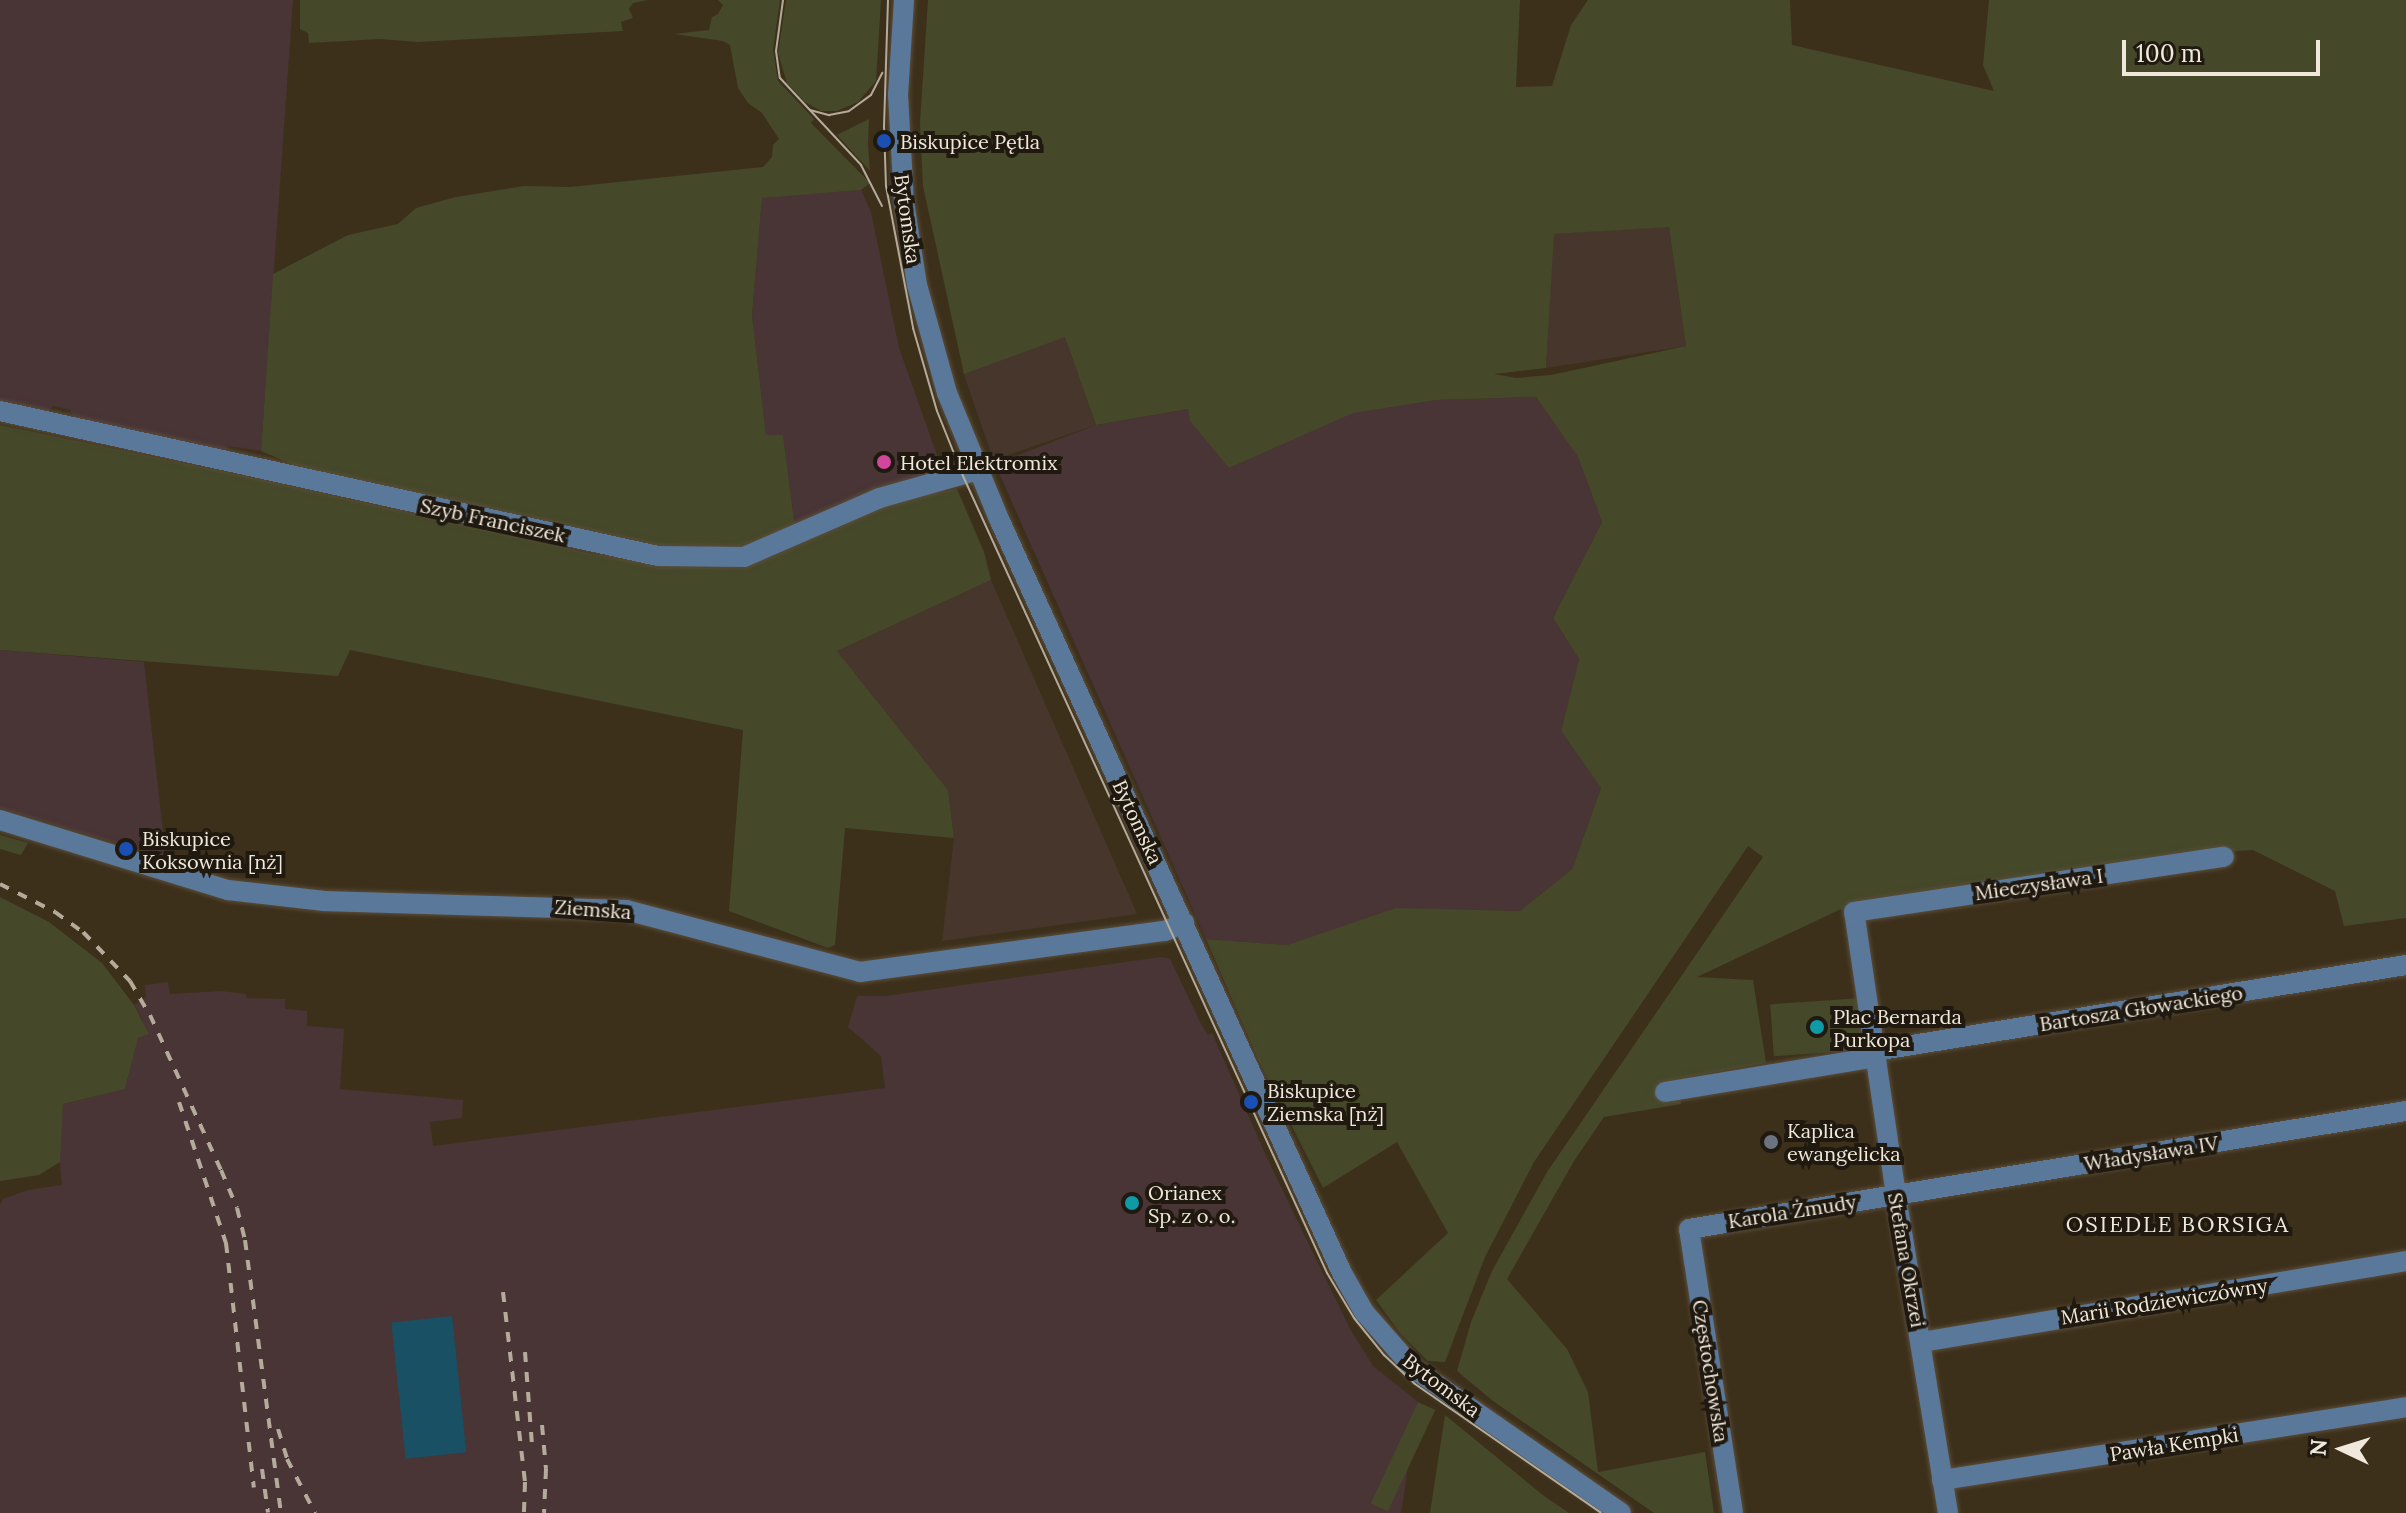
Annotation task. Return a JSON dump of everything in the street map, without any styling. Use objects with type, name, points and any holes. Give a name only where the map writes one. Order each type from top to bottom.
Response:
[{"type":"street","name":"Bytomska","points":[[904,0],[898,115],[909,242],[933,350],[978,470],[1342,1273],[1385,1339],[1414,1369],[1621,1513]]},
{"type":"street","name":"Szyb Franciszek","points":[[0,411],[658,556],[744,557],[880,498],[978,470]]},
{"type":"street","name":"Ziemska","points":[[0,820],[239,892],[324,901],[626,910],[860,972],[1165,931],[1184,923]]},
{"type":"street","name":"Mieczysława I","points":[[1854,912],[2224,857]]},
{"type":"street","name":"Stefana Okrzei","points":[[1854,912],[1948,1513]]},
{"type":"street","name":"Bartosza Głowackiego","points":[[1876,1054],[2406,965]]},
{"type":"street","points":[[1665,1092],[1876,1054]]},
{"type":"street","name":"Władysława IV","points":[[1896,1195],[2406,1111]]},
{"type":"street","name":"Karola Żmudy","points":[[1689,1229],[1896,1195]]},
{"type":"street","name":"Częstochowska","points":[[1689,1229],[1733,1513]]},
{"type":"street","name":"Marii Rodziewiczówny","points":[[1922,1342],[2406,1261]]},
{"type":"street","name":"Pawła Kempki","points":[[1942,1480],[2406,1407]]},
{"type":"shaded area","points":[[0,0],[293,0],[261,451],[228,446],[225,454],[74,420],[70,410],[53,406],[45,415],[0,404]]},
{"type":"shaded area","points":[[861,190],[871,212],[899,348],[942,469],[842,502],[795,528],[783,436],[766,435],[752,315],[762,197]]},
{"type":"shaded area","points":[[1669,226],[1686,346],[1546,368],[1553,234]]},
{"type":"shaded area","points":[[1065,336],[1096,425],[993,460],[963,371]]},
{"type":"shaded area","points":[[1536,397],[1578,457],[1602,522],[1553,618],[1579,659],[1561,731],[1601,788],[1572,869],[1520,911],[1396,909],[1287,945],[1206,939],[995,464],[1096,425],[1188,409],[1229,468],[1353,412],[1437,400]]},
{"type":"shaded area","points":[[991,580],[1137,914],[942,941],[954,838],[948,790],[837,651]]},
{"type":"shaded area","points":[[0,650],[144,662],[166,858],[0,808]]},
{"type":"shaded area","points":[[1161,957],[1170,959],[1201,1024],[1208,1035],[1212,1033],[1267,1158],[1350,1329],[1373,1366],[1418,1402],[1401,1513],[0,1513],[0,1205],[3,1199],[28,1190],[62,1185],[58,1145],[63,1104],[125,1089],[142,1018],[134,1005],[146,997],[145,985],[168,982],[170,994],[221,991],[246,994],[246,998],[285,999],[285,1009],[307,1011],[307,1026],[344,1029],[340,1089],[463,1100],[462,1118],[430,1122],[433,1146],[885,1088],[881,1056],[848,1027],[857,996],[886,996]]},
{"type":"green space","points":[[300,0],[648,0],[633,3],[629,9],[633,18],[621,22],[623,31],[418,42],[380,39],[309,43],[308,33],[300,29]]},
{"type":"green space","points":[[718,0],[780,0],[773,50],[778,81],[814,119],[811,123],[870,183],[861,190],[762,198],[752,315],[766,435],[783,435],[795,528],[758,546],[713,550],[630,545],[320,476],[261,451],[273,274],[348,235],[398,224],[416,208],[456,197],[524,186],[570,187],[763,167],[772,157],[773,145],[779,139],[762,113],[748,103],[738,88],[730,45],[723,41],[674,34],[709,30],[712,17],[723,5]]},
{"type":"green space","points":[[786,0],[881,0],[876,81],[858,102],[837,111],[821,111],[805,102],[787,83],[778,53]]},
{"type":"green space","points":[[928,0],[1520,0],[1516,87],[1552,86],[1571,25],[1588,0],[1790,0],[1792,45],[1994,91],[1983,65],[1989,0],[2406,0],[2406,918],[2344,926],[2335,891],[2253,850],[2221,852],[1839,910],[1697,977],[1753,980],[1766,1063],[1678,1079],[1681,1104],[1604,1117],[1574,1161],[1507,1279],[1567,1349],[1588,1392],[1598,1472],[1705,1452],[1714,1513],[1654,1513],[1493,1401],[1457,1371],[1471,1322],[1492,1271],[1547,1172],[1763,857],[1748,846],[1534,1162],[1485,1257],[1445,1362],[1428,1361],[1400,1333],[1376,1300],[1448,1233],[1397,1142],[1323,1188],[1259,1061],[1206,939],[1287,945],[1396,908],[1520,911],[1572,869],[1601,788],[1561,731],[1579,659],[1553,618],[1602,522],[1578,457],[1536,397],[1437,400],[1353,413],[1229,468],[1190,421],[1188,409],[1096,425],[1065,337],[964,374],[923,186],[920,123]],"holes":[[[1669,227],[1686,346],[1551,375],[1516,378],[1494,374],[1546,368],[1554,234]]]},
{"type":"green space","points":[[869,119],[868,145],[870,171],[837,135]]},
{"type":"green space","points":[[0,425],[250,477],[592,554],[666,563],[723,566],[766,559],[906,497],[957,489],[984,552],[991,580],[837,651],[948,790],[954,838],[845,828],[835,945],[828,948],[729,911],[743,730],[350,650],[338,676],[0,650]]},
{"type":"green space","points":[[0,835],[28,843],[21,855],[0,849]]},
{"type":"green space","points":[[0,897],[49,922],[102,963],[134,1005],[149,1034],[138,1038],[125,1089],[63,1104],[60,1162],[39,1175],[0,1181]]},
{"type":"green space","name":"Plac Bernarda Purkopa","points":[[1862,998],[1866,1050],[1774,1056],[1770,1004]]},
{"type":"green space","points":[[1418,1402],[1435,1410],[1388,1512],[1371,1504]]},
{"type":"green space","points":[[1445,1415],[1544,1496],[1569,1513],[1430,1513]]},
{"type":"water","points":[[452,1316],[466,1452],[406,1459],[391,1322]]},
{"type":"tram line","points":[[783,0],[776,51],[780,78],[861,165],[882,206]]},
{"type":"tram line","points":[[888,0],[884,126],[886,186],[913,328],[937,411],[963,476],[1327,1273],[1354,1318],[1384,1355],[1415,1384],[1601,1513]]},
{"type":"tram line","points":[[810,110],[829,115],[849,111],[871,95],[882,73]]},
{"type":"railway","points":[[0,884],[55,912],[83,932],[130,981],[150,1015],[221,1170],[237,1208],[245,1240],[281,1513]]},
{"type":"railway","points":[[179,1102],[226,1243],[254,1487]]},
{"type":"railway","points":[[503,1292],[525,1482],[524,1513]]},
{"type":"railway","points":[[525,1352],[532,1445]]},
{"type":"railway","points":[[542,1425],[546,1469],[544,1513]]},
{"type":"railway","points":[[278,1429],[287,1459],[315,1513]]},
{"type":"railway","points":[[262,1469],[268,1513]]},
{"type":"place","name":"Biskupice Pętla","points":[[884,141]]},
{"type":"place","name":"Hotel Elektromix","points":[[884,462]]},
{"type":"place","name":"Biskupice Koksownia [nż]","points":[[126,849]]},
{"type":"place","name":"Plac Bernarda Purkopa","points":[[1817,1027]]},
{"type":"place","name":"Biskupice Ziemska [nż]","points":[[1251,1102]]},
{"type":"place","name":"Kaplica ewangelicka","points":[[1771,1142]]},
{"type":"place","name":"Orianex Sp. z o. o.","points":[[1132,1203]]},
{"type":"district","name":"OSIEDLE BORSIGA","points":[[2178,1225]]}]
